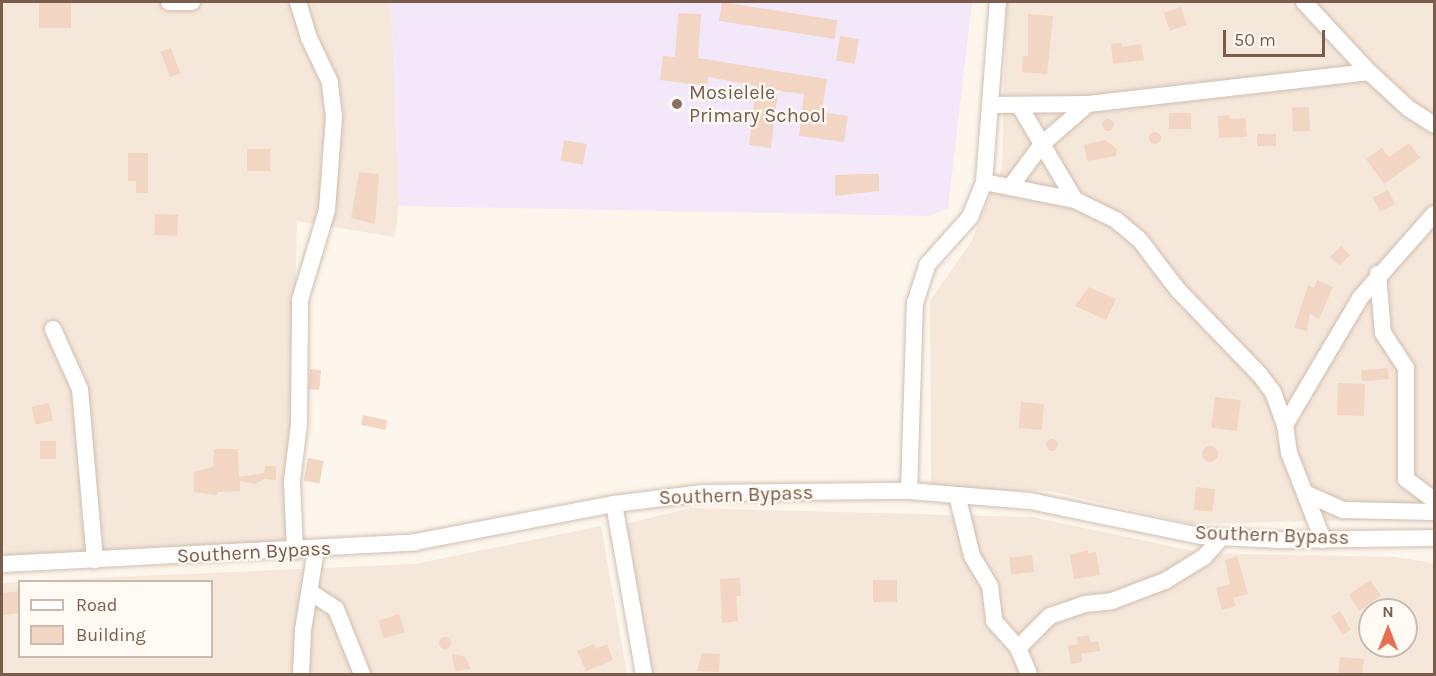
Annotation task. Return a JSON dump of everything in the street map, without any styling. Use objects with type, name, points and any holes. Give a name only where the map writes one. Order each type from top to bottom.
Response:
[{"type":"street","points":[[170,2],[192,2]]},
{"type":"street","points":[[295,551],[292,481],[299,424],[300,300],[327,210],[334,117],[330,82],[309,38],[298,2]]},
{"type":"street","points":[[909,492],[915,303],[927,265],[970,217],[984,182],[998,2]]},
{"type":"street","points":[[1304,2],[1369,72],[1408,108],[1434,125]]},
{"type":"street","points":[[990,105],[1088,104],[1369,72]]},
{"type":"street","points":[[1011,186],[1042,144],[1088,104]]},
{"type":"street","points":[[1019,105],[1075,200]]},
{"type":"street","points":[[984,182],[1075,200],[1116,220],[1139,239],[1178,290],[1260,375],[1273,392],[1285,425],[1289,453],[1323,540]]},
{"type":"street","points":[[1285,425],[1351,311],[1378,274],[1434,214]]},
{"type":"street","points":[[1378,274],[1383,333],[1406,368],[1406,479],[1434,500]]},
{"type":"street","points":[[53,329],[80,390],[95,560]]},
{"type":"street","name":"Southern Bypass","points":[[2,564],[316,550],[450,537],[614,504],[703,493],[909,492],[1059,506],[1159,529],[1222,537],[1323,540],[1434,538]]},
{"type":"street","points":[[1305,493],[1343,510],[1434,512]]},
{"type":"street","points":[[957,495],[972,556],[990,586],[994,621],[1018,648],[1029,675]]},
{"type":"street","points":[[614,504],[644,675]]},
{"type":"street","points":[[1018,648],[1050,616],[1085,604],[1112,601],[1165,581],[1204,558],[1222,537]]},
{"type":"street","points":[[301,675],[316,550]]},
{"type":"street","points":[[310,592],[336,609],[362,675]]},
{"type":"shaded area","points":[[2,2],[391,2],[399,206],[395,237],[297,221],[289,544],[2,558]]},
{"type":"shaded area","name":"Mosielele Primary School","points":[[391,2],[972,2],[948,208],[929,216],[399,206]]},
{"type":"shaded area","points":[[1006,2],[1434,2],[1434,518],[1191,524],[1050,491],[931,489],[930,301],[971,242],[1002,168]]},
{"type":"shaded area","points":[[690,508],[1032,517],[1203,553],[1395,557],[1434,563],[1434,674],[652,674],[626,524]]},
{"type":"shaded area","points":[[601,526],[627,674],[2,674],[2,583],[18,582],[18,658],[213,658],[213,580],[49,580],[415,564]]},
{"type":"building","points":[[39,2],[71,2],[71,28],[39,28]]},
{"type":"building","points":[[722,2],[838,20],[835,39],[719,21]]},
{"type":"building","points":[[1181,7],[1187,25],[1170,31],[1164,13]]},
{"type":"building","points":[[678,13],[701,14],[698,58],[827,79],[822,112],[848,116],[844,142],[799,136],[804,94],[778,91],[771,148],[749,145],[756,86],[708,77],[707,86],[660,80],[663,56],[675,57]]},
{"type":"building","points":[[1028,14],[1053,16],[1047,74],[1022,72],[1023,56],[1028,56]]},
{"type":"building","points":[[840,36],[859,39],[855,64],[836,61]]},
{"type":"building","points":[[1121,43],[1122,47],[1141,44],[1144,60],[1113,64],[1111,44]]},
{"type":"building","points":[[171,48],[180,73],[170,77],[161,52]]},
{"type":"building","points":[[1309,107],[1310,131],[1293,132],[1292,108]]},
{"type":"building","points":[[1169,113],[1191,113],[1191,129],[1169,129]]},
{"type":"building","points":[[1229,115],[1230,119],[1245,118],[1247,137],[1219,138],[1218,116]]},
{"type":"building","points":[[1110,119],[1114,125],[1110,131],[1106,131],[1102,123]]},
{"type":"building","points":[[1157,132],[1160,133],[1160,143],[1153,144],[1150,143],[1149,136],[1150,133]]},
{"type":"building","points":[[1257,134],[1276,134],[1276,146],[1257,146]]},
{"type":"building","points":[[564,140],[587,144],[583,165],[560,161]]},
{"type":"building","points":[[1105,140],[1117,149],[1116,156],[1087,161],[1084,145]]},
{"type":"building","points":[[1409,143],[1420,158],[1384,184],[1366,159],[1382,148],[1389,157]]},
{"type":"building","points":[[247,149],[270,149],[270,171],[247,171]]},
{"type":"building","points":[[128,153],[148,153],[148,193],[136,193],[136,181],[128,181]]},
{"type":"building","points":[[359,172],[379,174],[375,224],[351,218]]},
{"type":"building","points":[[879,174],[879,191],[835,196],[835,175]]},
{"type":"building","points":[[1388,190],[1395,204],[1380,212],[1373,198]]},
{"type":"building","points":[[155,214],[178,215],[177,236],[154,235]]},
{"type":"building","points":[[1341,246],[1350,255],[1340,266],[1330,257]]},
{"type":"building","points":[[1317,280],[1333,287],[1319,319],[1310,314],[1307,331],[1294,328],[1308,285],[1314,288]]},
{"type":"building","points":[[1089,287],[1116,299],[1106,320],[1075,306]]},
{"type":"building","points":[[1388,368],[1389,379],[1362,381],[1361,370]]},
{"type":"building","points":[[310,369],[321,370],[319,390],[308,389]]},
{"type":"building","points":[[1338,383],[1365,384],[1364,416],[1337,415]]},
{"type":"building","points":[[1215,397],[1241,400],[1237,431],[1211,428]]},
{"type":"building","points":[[1021,402],[1044,404],[1042,430],[1019,428]]},
{"type":"building","points":[[49,403],[53,421],[36,425],[31,407]]},
{"type":"building","points":[[363,415],[387,420],[385,430],[361,425]]},
{"type":"building","points":[[1054,439],[1057,440],[1057,450],[1050,451],[1047,450],[1046,443],[1047,440]]},
{"type":"building","points":[[40,441],[56,441],[56,459],[40,459]]},
{"type":"building","points":[[1210,446],[1218,454],[1210,462],[1202,454]]},
{"type":"building","points":[[214,449],[238,449],[239,477],[264,473],[265,466],[276,466],[276,480],[264,479],[255,484],[240,481],[240,491],[217,492],[217,495],[194,492],[194,472],[213,467]]},
{"type":"building","points":[[308,458],[324,461],[319,484],[304,481]]},
{"type":"building","points":[[1196,487],[1215,489],[1212,512],[1194,510]]},
{"type":"building","points":[[1088,550],[1088,553],[1096,552],[1100,575],[1074,579],[1070,555]]},
{"type":"building","points":[[1032,555],[1034,572],[1011,575],[1009,558]]},
{"type":"building","points":[[1237,556],[1248,594],[1233,598],[1236,606],[1222,610],[1216,588],[1230,584],[1225,560]]},
{"type":"building","points":[[740,578],[741,596],[736,596],[738,621],[722,623],[720,579]]},
{"type":"building","points":[[873,580],[897,580],[897,602],[873,602]]},
{"type":"building","points":[[1370,580],[1381,596],[1377,598],[1358,598],[1358,608],[1349,595]]},
{"type":"building","points":[[18,591],[18,613],[2,615],[2,593]]},
{"type":"building","points":[[1340,611],[1351,630],[1342,635],[1331,616]]},
{"type":"building","points":[[399,614],[405,632],[384,639],[378,621]]},
{"type":"building","points":[[1089,635],[1090,642],[1098,641],[1100,651],[1081,654],[1082,662],[1071,664],[1068,646],[1078,644],[1077,637]]},
{"type":"building","points":[[447,637],[451,643],[447,649],[443,649],[439,641]]},
{"type":"building","points":[[594,644],[596,649],[607,644],[613,660],[586,671],[577,651]]},
{"type":"building","points":[[702,653],[720,654],[719,672],[697,671]]},
{"type":"building","points":[[452,654],[465,657],[471,669],[455,671]]},
{"type":"building","points":[[1340,657],[1364,659],[1362,675],[1338,675]]},
{"type":"place","name":"Mosielele Primary School","points":[[677,104]]}]
